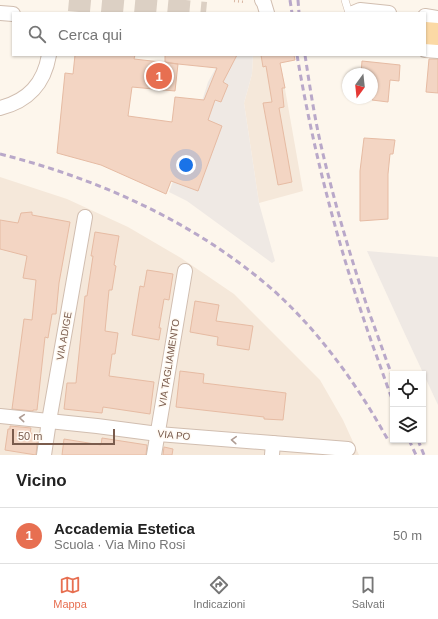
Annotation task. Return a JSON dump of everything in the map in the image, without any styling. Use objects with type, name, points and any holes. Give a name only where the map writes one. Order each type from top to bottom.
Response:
[{"type":"main road","points":[[426,33],[438,34]]},
{"type":"street","points":[[262,0],[267,12]]},
{"type":"street","points":[[355,12],[360,10],[379,12]]},
{"type":"street","points":[[0,13],[12,14]]},
{"type":"street","points":[[426,16],[438,18]]},
{"type":"street","points":[[426,50],[438,51]]},
{"type":"street","points":[[0,108],[20,101],[35,88],[43,76],[49,56]]},
{"type":"street","name":"VIA ADIGE","points":[[44,455],[86,217]]},
{"type":"street","name":"VIA TAGLIAMENTO","points":[[154,455],[185,271]]},
{"type":"street","name":"VIA PO","points":[[0,416],[272,449],[348,449]]},
{"type":"lane","points":[[345,0],[349,12]]},
{"type":"path","points":[[234,1],[246,2]]},
{"type":"shaded area","points":[[222,56],[253,56],[252,74],[244,103],[259,203],[275,261],[272,263],[187,201],[169,192],[197,117],[208,82]]},
{"type":"shaded area","points":[[253,56],[279,56],[303,191],[259,203],[244,103],[252,74]]},
{"type":"shaded area","points":[[0,177],[67,199],[128,227],[181,258],[234,294],[320,380],[343,420],[359,455],[0,455]]},
{"type":"shaded area","points":[[367,251],[438,257],[438,405],[426,379],[426,371],[422,371]]},
{"type":"building","points":[[75,56],[135,56],[134,59],[178,64],[165,62],[165,56],[236,56],[223,82],[228,85],[221,102],[215,100],[208,120],[222,126],[198,191],[171,181],[166,194],[101,165],[57,153],[65,73],[73,74]],"holes":[[[178,64],[217,68],[204,100],[175,97],[172,122],[128,116],[132,87],[175,91]]]},
{"type":"building","points":[[261,56],[294,56],[295,60],[280,63],[285,88],[282,88],[284,107],[279,108],[292,182],[278,185],[263,103],[272,102],[266,66],[263,67]]},
{"type":"building","points":[[429,59],[438,59],[438,93],[426,92]]},
{"type":"building","points":[[362,61],[400,65],[399,81],[390,80],[388,102],[378,101],[378,68],[361,68]]},
{"type":"building","points":[[364,138],[395,140],[393,154],[390,154],[388,174],[388,219],[360,221],[360,171]]},
{"type":"building","points":[[32,212],[32,215],[70,222],[59,283],[56,314],[52,314],[48,338],[45,337],[37,410],[33,411],[12,409],[24,319],[32,320],[36,280],[23,278],[27,256],[0,249],[0,220],[18,223],[21,213]]},
{"type":"building","points":[[95,232],[119,236],[114,265],[116,266],[112,290],[109,290],[105,331],[118,333],[115,354],[112,354],[109,376],[154,382],[150,414],[103,407],[102,413],[64,409],[67,383],[76,383],[85,296],[87,296]]},
{"type":"building","points":[[147,270],[173,274],[169,300],[164,299],[159,328],[161,328],[159,340],[132,335],[140,286],[144,287]]},
{"type":"building","points":[[195,301],[219,305],[216,321],[253,326],[249,350],[217,345],[218,337],[190,332]]},
{"type":"building","points":[[180,371],[204,374],[203,383],[286,393],[283,420],[264,419],[264,417],[176,407]]},
{"type":"building","points":[[10,426],[31,428],[30,433],[38,434],[36,455],[5,450],[8,429],[10,429]]},
{"type":"building","points":[[102,438],[147,445],[146,455],[62,455],[64,439],[101,445]]},
{"type":"building","points":[[164,447],[173,449],[172,455],[163,455]]},
{"type":"tunnel","points":[[69,0],[195,12]]},
{"type":"railway","points":[[290,0],[292,12]]},
{"type":"railway","points":[[298,0],[299,12]]},
{"type":"railway","points":[[297,56],[311,130],[329,204],[350,277],[390,393]]},
{"type":"railway","points":[[305,56],[323,154],[333,194],[363,295],[390,371]]},
{"type":"railway","points":[[0,154],[73,176],[144,206],[178,224],[243,266],[273,290],[307,324],[337,360],[351,380],[388,440]]},
{"type":"railway","points":[[410,443],[416,455]]},
{"type":"railway","points":[[419,443],[424,455]]},
{"type":"place","name":"Accademia Estetica","points":[[159,76]]}]
